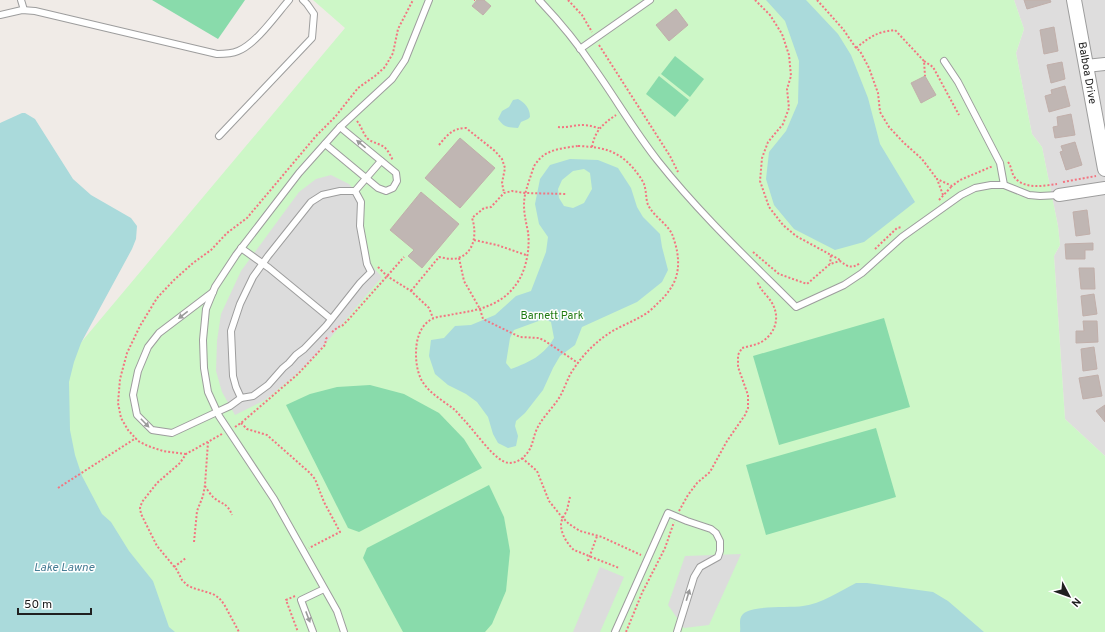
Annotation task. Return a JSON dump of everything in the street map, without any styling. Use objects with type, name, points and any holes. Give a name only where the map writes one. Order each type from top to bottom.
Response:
[{"type":"street","name":"Balboa Drive","points":[[1074,0],[1086,66],[1101,172]]},
{"type":"street","points":[[1086,66],[1105,64]]},
{"type":"street","points":[[1059,195],[1105,188]]},
{"type":"lane","points":[[21,0],[24,10]]},
{"type":"lane","points":[[0,15],[24,10],[35,10],[217,54],[227,54],[239,51],[250,44],[289,0]]},
{"type":"lane","points":[[219,136],[312,38],[314,14],[303,0]]},
{"type":"lane","points":[[344,632],[324,589],[274,499],[217,412],[208,392],[204,368],[203,340],[206,310],[214,291],[232,261],[299,173],[340,127],[392,79],[405,60],[428,0]]},
{"type":"lane","points":[[539,0],[580,49],[622,111],[658,160],[688,197],[796,307],[844,285],[862,273],[902,237],[961,195],[975,188],[991,185],[1004,185],[1029,196],[1059,195]]},
{"type":"lane","points":[[580,49],[650,0]]},
{"type":"lane","points":[[944,60],[958,82],[1000,163],[1004,185]]},
{"type":"lane","points":[[325,144],[378,188],[386,191],[393,188],[397,182],[396,173],[340,127]]},
{"type":"lane","points":[[241,398],[233,376],[231,331],[240,304],[253,277],[311,202],[322,195],[340,191],[355,191],[381,161]]},
{"type":"lane","points":[[214,291],[159,333],[148,347],[138,372],[133,395],[137,415],[152,430],[172,433],[230,406],[241,398],[253,396],[268,385],[282,368],[304,349],[360,283],[372,272],[367,264],[360,226],[361,202],[355,191]]},
{"type":"lane","points":[[241,248],[263,263],[331,319]]},
{"type":"lane","points":[[615,632],[668,513],[711,529],[716,533],[720,541],[720,551],[718,557],[700,567],[694,577],[677,632]]},
{"type":"lane","points":[[314,632],[301,600],[324,589]]},
{"type":"path","points":[[568,0],[582,15],[602,51],[670,156],[679,174]]},
{"type":"path","points":[[755,0],[770,15],[782,34],[789,55],[791,76],[787,89],[789,108],[783,124],[768,142],[762,158],[760,182],[768,207],[782,225],[796,236],[831,255],[847,266],[855,266],[862,262]]},
{"type":"path","points":[[817,0],[843,29],[856,48],[860,51],[870,68],[878,93],[880,112],[889,127],[922,160],[937,179],[943,195]]},
{"type":"path","points":[[856,48],[872,36],[883,31],[895,30],[924,61],[933,67],[959,115]]},
{"type":"path","points":[[924,61],[925,76]]},
{"type":"path","points":[[592,147],[598,130],[622,111]]},
{"type":"path","points":[[352,116],[360,125],[365,136],[372,142],[384,147],[394,162]]},
{"type":"path","points":[[558,127],[566,128],[584,125],[600,128]]},
{"type":"path","points":[[439,144],[450,133],[459,128],[466,128],[494,151],[502,160],[505,168],[502,183],[504,193]]},
{"type":"path","points":[[578,146],[592,147],[619,154],[637,172],[644,185],[648,206],[672,234],[677,249],[679,266],[676,281],[668,294],[655,306],[641,317],[625,323],[609,333],[586,352],[570,376],[558,400],[542,420],[536,431],[529,452],[516,461],[509,463],[501,461],[492,453],[456,411],[434,395],[424,384],[416,364],[416,343],[419,333],[426,323],[434,318],[489,306],[500,300],[510,291],[519,280],[526,264],[529,245],[524,206],[525,193],[537,161],[547,153],[561,148],[578,146]]},
{"type":"path","points":[[935,205],[952,186],[960,180],[1007,161],[1011,166],[1012,174],[1016,179],[1025,184],[1044,186],[1101,172]]},
{"type":"path","points":[[937,179],[952,186]]},
{"type":"path","points":[[411,291],[439,257],[454,259],[466,254],[471,248],[474,240],[475,232],[472,218],[484,208],[491,207],[504,193],[512,191],[525,193],[567,194]]},
{"type":"path","points":[[872,253],[897,228],[905,226]]},
{"type":"path","points":[[474,240],[497,245],[527,256]]},
{"type":"path","points":[[753,252],[770,268],[779,274],[807,284],[830,264],[840,261]]},
{"type":"path","points":[[830,264],[831,255]]},
{"type":"path","points":[[459,258],[464,281],[480,309],[482,319],[520,337],[539,338],[578,363]]},
{"type":"path","points":[[375,265],[387,276],[411,291],[428,308],[434,318]]},
{"type":"path","points":[[626,632],[642,593],[665,548],[676,516],[697,483],[710,472],[727,441],[745,415],[748,408],[748,394],[738,367],[738,355],[742,348],[763,341],[771,332],[776,323],[777,314],[772,302],[760,289],[758,284],[760,278],[770,268]]},
{"type":"path","points":[[241,423],[247,429],[267,435],[310,472],[315,480],[324,502],[340,532],[303,551]]},
{"type":"path","points":[[58,488],[136,438]]},
{"type":"path","points":[[194,542],[197,511],[205,486],[208,442]]},
{"type":"path","points":[[522,458],[537,471],[549,501],[563,518],[580,531],[602,537],[657,562]]},
{"type":"path","points":[[205,486],[212,496],[229,508],[232,515]]},
{"type":"path","points":[[570,497],[561,525],[562,532],[569,546],[574,550],[619,568]]},
{"type":"path","points":[[588,561],[597,536]]},
{"type":"path","points":[[174,567],[186,558]]},
{"type":"shaded area","points":[[1014,0],[1105,0],[1105,456],[1065,419],[1054,256],[1060,245],[1058,226],[1042,147],[1032,134],[1016,53],[1024,29]]},
{"type":"shaded area","points":[[331,175],[349,184],[362,199],[361,222],[371,265],[382,277],[314,357],[293,377],[265,400],[235,415],[222,392],[216,371],[217,341],[221,314],[241,271],[299,192],[316,179]]},
{"type":"shaded area","points":[[741,554],[709,625],[684,628],[668,605],[685,556]]},
{"type":"shaded area","points":[[600,567],[624,577],[600,632],[573,632]]},
{"type":"green space","points":[[152,0],[245,0],[218,39]]},
{"type":"green space","name":"Barnett Park","points":[[313,0],[1014,0],[1024,29],[1016,53],[1032,134],[1042,147],[1058,226],[1060,245],[1054,256],[1065,419],[1105,456],[1105,632],[10,632],[10,427],[345,28]]},
{"type":"green space","points":[[675,56],[704,79],[690,97],[661,74]]},
{"type":"green space","points":[[659,76],[689,100],[675,117],[646,94]]},
{"type":"green space","points":[[884,318],[910,407],[779,445],[753,356]]},
{"type":"green space","points":[[370,385],[404,394],[439,413],[464,439],[482,468],[359,532],[348,528],[286,405],[310,394],[337,387]]},
{"type":"green space","points":[[876,428],[896,497],[766,535],[746,465]]},
{"type":"green space","points":[[489,485],[504,517],[510,551],[506,591],[492,624],[485,632],[403,632],[363,558],[367,548]]},
{"type":"water","points":[[766,0],[806,0],[838,34],[851,55],[868,98],[880,144],[915,202],[864,242],[835,250],[794,229],[774,205],[766,179],[769,152],[786,131],[798,103],[799,61],[785,21]]},
{"type":"water","points":[[518,99],[527,106],[530,117],[521,122],[518,128],[506,126],[498,119],[502,111],[509,107],[513,100]]},
{"type":"water","name":"Lake Lawne","points":[[25,113],[35,119],[73,179],[91,195],[131,218],[137,226],[136,239],[132,249],[81,343],[74,362],[69,382],[70,430],[75,455],[82,476],[102,514],[111,522],[129,551],[153,581],[169,627],[175,632],[0,632],[0,123]]},
{"type":"water","points":[[570,159],[598,160],[618,168],[631,188],[637,207],[643,217],[660,234],[668,270],[662,282],[637,302],[582,327],[575,345],[560,356],[543,390],[525,413],[516,421],[515,426],[518,436],[516,446],[508,448],[498,443],[493,434],[488,417],[477,402],[466,394],[448,385],[435,374],[429,356],[431,340],[444,338],[455,326],[471,325],[495,315],[516,296],[531,291],[546,252],[548,237],[539,224],[535,204],[540,179],[550,165]],"holes":[[[584,169],[590,173],[592,189],[584,203],[573,208],[564,206],[559,198],[558,189],[562,180],[573,171]],[[544,319],[551,322],[554,338],[536,358],[511,369],[506,363],[510,338],[514,330]]]},
{"type":"water","points":[[856,583],[867,583],[933,592],[948,601],[984,632],[740,632],[741,616],[748,611],[763,608],[810,605],[817,603]]},
{"type":"building","points":[[477,0],[484,0],[491,6],[483,15],[472,6]]},
{"type":"building","points":[[1024,0],[1050,0],[1051,2],[1027,9]]},
{"type":"building","points":[[676,9],[688,25],[669,41],[656,25]]},
{"type":"building","points":[[1054,27],[1058,51],[1044,54],[1040,30]]},
{"type":"building","points":[[1062,62],[1065,79],[1051,83],[1047,65]]},
{"type":"building","points":[[925,76],[936,95],[921,103],[911,83]]},
{"type":"building","points":[[1065,86],[1070,106],[1049,112],[1045,96],[1052,94],[1051,90]]},
{"type":"building","points":[[1071,114],[1075,135],[1055,138],[1053,127],[1058,126],[1057,117]]},
{"type":"building","points":[[460,138],[495,168],[460,208],[425,178]]},
{"type":"building","points":[[1075,142],[1082,165],[1066,170],[1060,152],[1063,151],[1061,146]]},
{"type":"building","points":[[421,192],[459,224],[422,268],[408,256],[414,250],[390,230]]},
{"type":"building","points":[[1087,210],[1090,234],[1076,236],[1073,212]]},
{"type":"building","points":[[1093,243],[1093,250],[1085,250],[1085,259],[1066,259],[1065,244]]},
{"type":"building","points":[[1079,268],[1094,268],[1095,289],[1081,289]]},
{"type":"building","points":[[1094,294],[1097,314],[1083,316],[1081,296]]},
{"type":"building","points":[[1083,321],[1097,321],[1098,342],[1076,343],[1076,331],[1084,331]]},
{"type":"building","points":[[1094,347],[1097,369],[1083,371],[1081,349]]},
{"type":"building","points":[[1098,375],[1102,396],[1083,399],[1079,378]]},
{"type":"building","points":[[1105,405],[1105,422],[1096,411]]}]
